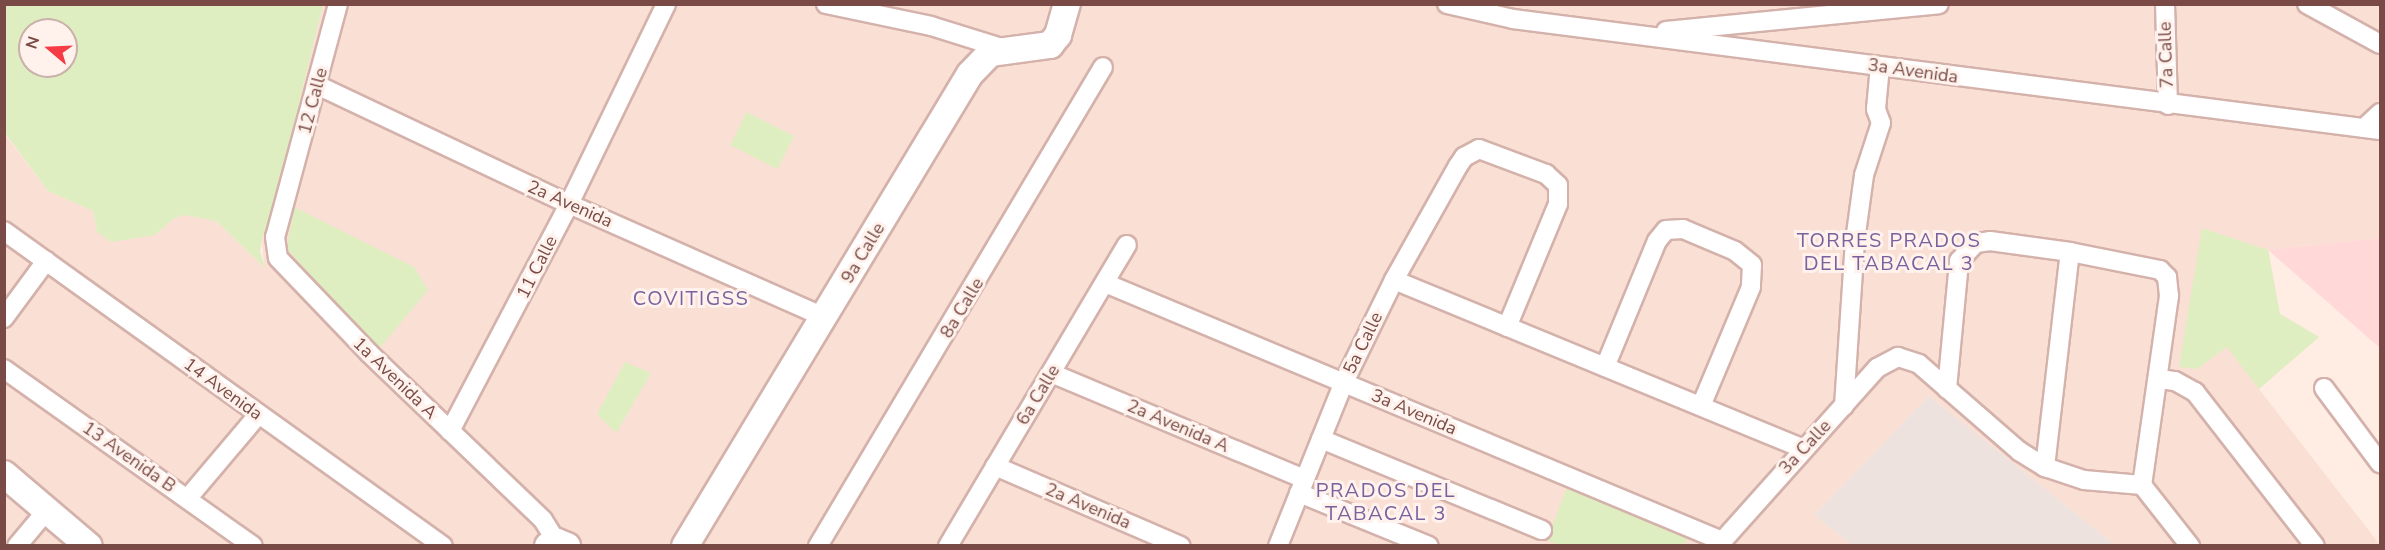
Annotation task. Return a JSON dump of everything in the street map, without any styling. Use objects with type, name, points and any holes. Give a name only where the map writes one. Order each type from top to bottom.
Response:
[{"type":"main road","name":"9a Calle","points":[[685,546],[970,74],[986,56],[1052,43],[1058,35],[1067,4]]},
{"type":"main road","points":[[4,474],[88,546]]},
{"type":"street","name":"12 Calle","points":[[286,197],[338,4]]},
{"type":"street","name":"11 Calle","points":[[450,431],[569,204],[666,4]]},
{"type":"street","points":[[826,4],[931,26],[1009,50]]},
{"type":"street","name":"3a Avenida","points":[[1448,4],[2168,105],[2372,129]]},
{"type":"street","points":[[1645,33],[1939,4]]},
{"type":"street","name":"7a Calle","points":[[2164,4],[2168,105]]},
{"type":"street","points":[[2307,4],[2380,44]]},
{"type":"street","points":[[1844,406],[1855,242],[1870,152],[1867,134],[1877,111],[1880,66]]},
{"type":"street","name":"8a Calle","points":[[818,546],[1103,67]]},
{"type":"street","name":"2a Avenida","points":[[317,86],[569,204],[824,317]]},
{"type":"street","points":[[2372,129],[2380,113]]},
{"type":"street","name":"5a Calle","points":[[1278,546],[1344,382],[1394,280],[1458,166],[1471,152],[1490,150],[1546,174],[1558,185],[1558,204],[1507,327]]},
{"type":"street","name":"1a Avenida A","points":[[286,197],[275,245],[281,264],[543,520],[557,544]]},
{"type":"street","points":[[1605,367],[1661,235],[1674,228],[1693,234],[1746,257],[1753,275],[1701,406]]},
{"type":"street","name":"14 Avenida","points":[[4,231],[443,546]]},
{"type":"street","points":[[2142,485],[2160,379],[2169,296],[2167,277],[2150,266],[1990,241],[1976,243],[1965,251],[1957,274],[1947,388],[2019,452],[2045,467],[2084,480],[2142,485],[2190,546]]},
{"type":"street","name":"6a Calle","points":[[948,546],[1127,245]]},
{"type":"street","points":[[2045,467],[2070,252]]},
{"type":"street","points":[[4,318],[46,261]]},
{"type":"street","points":[[1394,280],[1802,448]]},
{"type":"street","name":"3a Avenida","points":[[1105,283],[1344,382],[1720,543]]},
{"type":"street","name":"3a Calle","points":[[1720,543],[1802,448],[1844,406],[1877,368],[1898,357],[1919,364],[1947,388]]},
{"type":"street","name":"13 Avenida B","points":[[4,369],[253,546]]},
{"type":"street","name":"2a Avenida A","points":[[1051,373],[1429,546]]},
{"type":"street","points":[[2160,379],[2175,381],[2195,392],[2315,546]]},
{"type":"street","points":[[2324,388],[2380,463]]},
{"type":"street","points":[[187,499],[258,415]]},
{"type":"street","points":[[1321,439],[1542,530]]},
{"type":"street","name":"2a Avenida","points":[[995,466],[1181,546]]},
{"type":"street","points":[[17,546],[47,510]]},
{"type":"shaded area","points":[[323,5],[2380,5],[2380,238],[2268,250],[2280,314],[2319,337],[2259,389],[2380,545],[2115,545],[1929,396],[1814,515],[1852,545],[5,545],[4,133],[48,191],[93,211],[97,232],[155,235],[173,219],[184,215],[216,221],[264,267],[262,239],[269,225]]},
{"type":"shaded area","points":[[2380,238],[2380,348],[2268,250]]},
{"type":"shaded area","points":[[1929,396],[2115,545],[1852,545],[1814,515]]},
{"type":"green space","points":[[4,5],[323,5],[269,226],[262,239],[260,251],[265,268],[216,221],[184,215],[173,219],[155,235],[111,242],[97,232],[93,211],[48,191],[5,133]]},
{"type":"green space","points":[[747,112],[794,136],[777,169],[730,145]]},
{"type":"green space","points":[[294,207],[414,267],[428,290],[378,350],[287,249]]},
{"type":"green space","points":[[2202,228],[2268,250],[2280,314],[2319,337],[2259,389],[2227,347],[2197,369],[2179,367]]},
{"type":"green space","points":[[625,362],[651,373],[616,433],[597,414]]},
{"type":"green space","points":[[1569,482],[1690,536],[1682,546],[1561,546],[1547,540]]},
{"type":"district","name":"TORRES PRADOS DEL TABACAL 3","points":[[1889,252]]},
{"type":"district","name":"COVITIGSS","points":[[691,298]]},
{"type":"district","name":"PRADOS DEL TABACAL 3","points":[[1386,502]]}]
